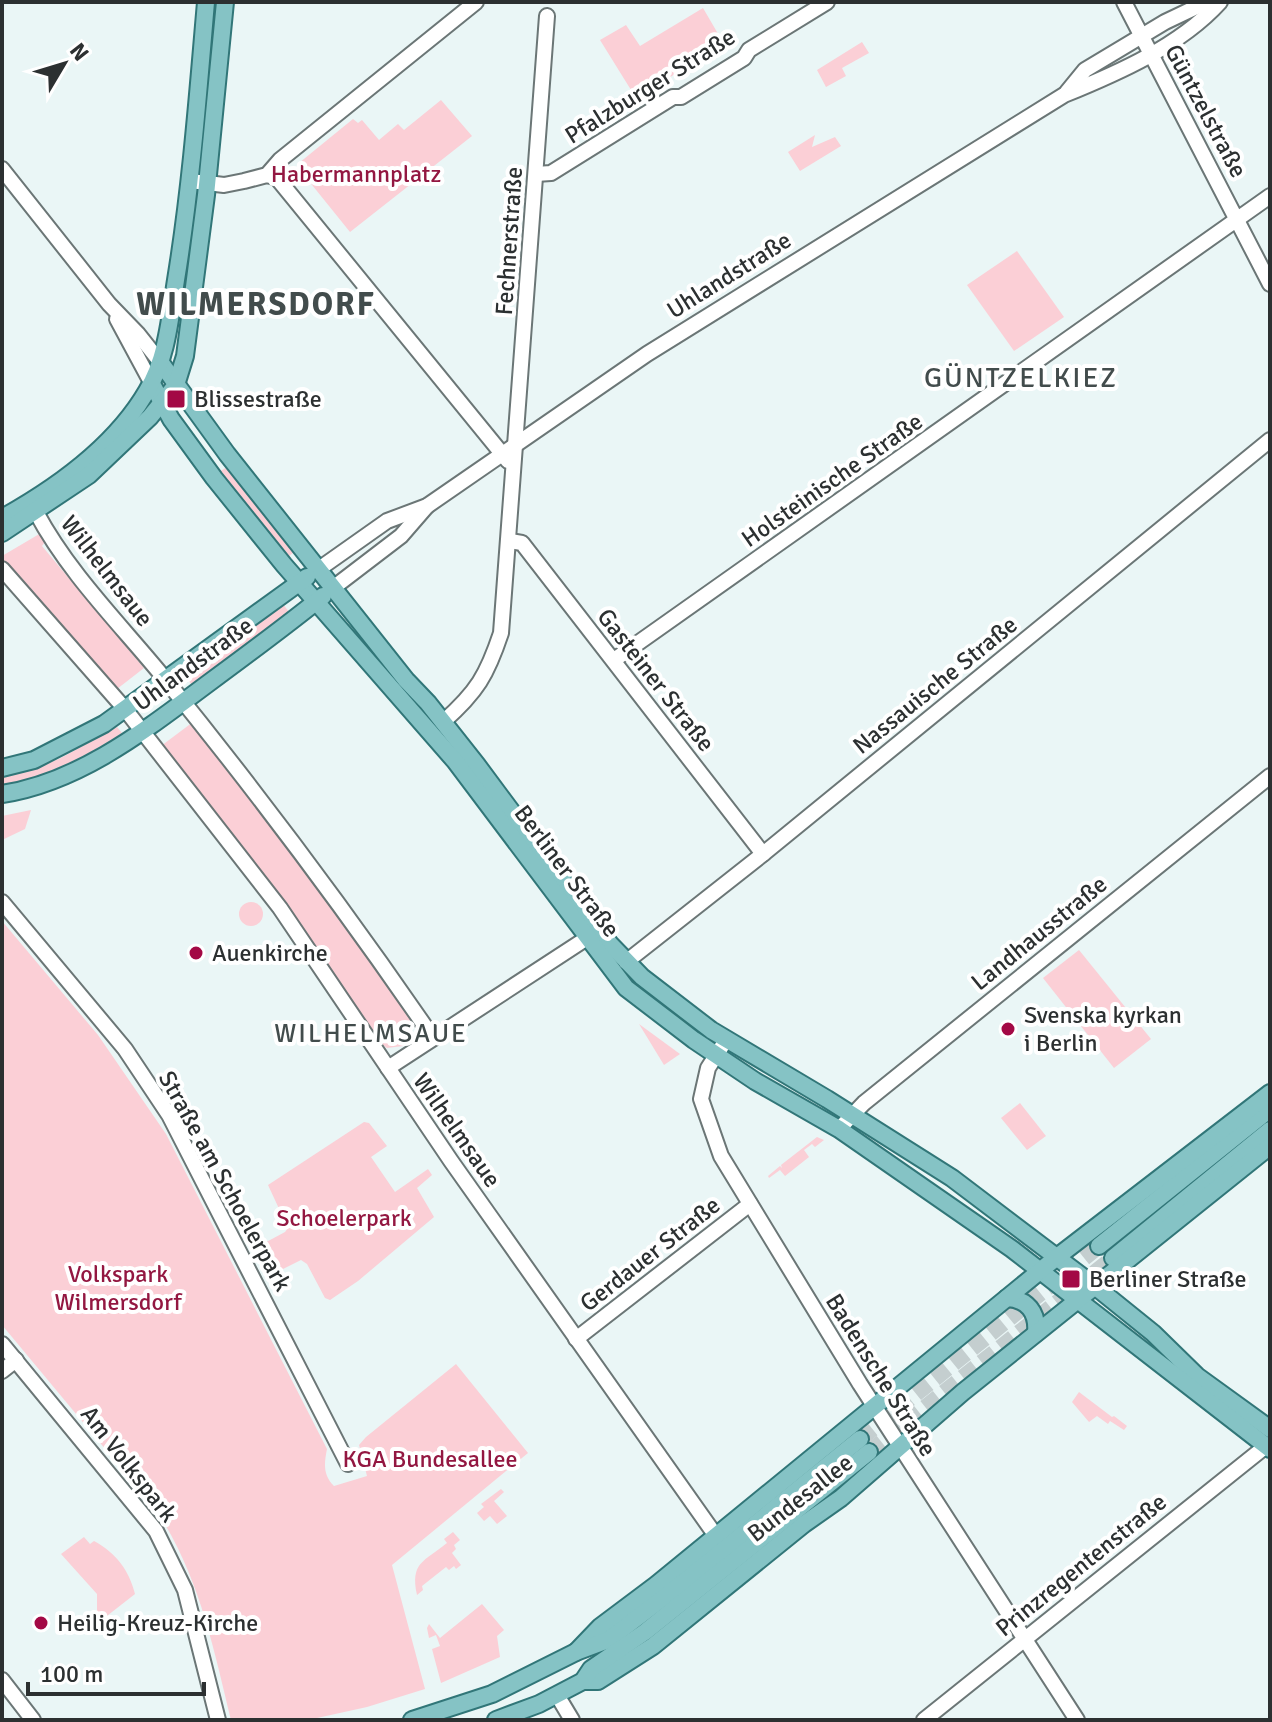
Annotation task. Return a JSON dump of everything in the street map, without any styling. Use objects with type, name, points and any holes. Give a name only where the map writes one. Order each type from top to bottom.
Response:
[{"type":"main road","points":[[2,518],[51,488],[82,464],[138,406],[161,363],[190,181],[206,2]]},
{"type":"main road","points":[[2,533],[106,460],[162,404],[176,385],[185,356],[208,183],[225,2]]},
{"type":"main road","name":"Berliner Straße","points":[[161,363],[333,588],[443,722],[626,962],[668,998],[726,1040],[952,1178],[1153,1333],[1269,1441]]},
{"type":"main road","name":"Berliner Straße","points":[[152,384],[162,404],[210,474],[455,761],[626,988],[716,1055],[839,1129],[1040,1271],[1269,1441]]},
{"type":"main road","name":"Uhlandstraße","points":[[2,768],[34,760],[81,738],[319,569]]},
{"type":"main road","name":"Uhlandstraße","points":[[2,794],[61,777],[112,751],[183,702],[333,588]]},
{"type":"main road","name":"Bundesallee","points":[[576,1652],[600,1627],[1057,1257],[1270,1093]]},
{"type":"main road","points":[[1099,1246],[1270,1109]]},
{"type":"main road","points":[[1113,1258],[1270,1130]]},
{"type":"main road","name":"Bundesallee","points":[[583,1681],[598,1681],[653,1646],[804,1524],[841,1498],[1036,1333],[1270,1146]]},
{"type":"main road","points":[[1007,1298],[1020,1300],[1031,1308],[1036,1320],[1036,1333]]},
{"type":"main road","name":"Bundesallee","points":[[412,1720],[492,1694],[576,1652],[608,1640],[864,1446],[657,1623],[591,1669],[583,1681],[496,1720]]},
{"type":"street","points":[[267,175],[280,160],[476,2]]},
{"type":"street","name":"Pfalzburger Straße","points":[[536,174],[551,173],[673,97],[681,97],[827,2]]},
{"type":"street","name":"Güntzelstraße","points":[[1124,2],[1270,284]]},
{"type":"street","name":"Uhlandstraße","points":[[1064,95],[1085,70],[1207,2]]},
{"type":"street","name":"Uhlandstraße","points":[[319,569],[387,521],[427,506],[647,354],[1064,95],[1151,53],[1198,24],[1220,2]]},
{"type":"street","name":"Fechnerstraße","points":[[443,722],[479,685],[501,633],[547,16]]},
{"type":"street","name":"Berliner Straße","points":[[2,169],[109,304],[161,363]]},
{"type":"street","points":[[190,181],[224,185],[267,175],[277,178],[514,469]]},
{"type":"street","name":"Holsteinische Straße","points":[[614,660],[1270,196]]},
{"type":"street","name":"Berliner Straße","points":[[109,304],[152,384]]},
{"type":"street","name":"Nassauische Straße","points":[[626,962],[1270,440]]},
{"type":"street","name":"Uhlandstraße","points":[[333,588],[401,536],[427,506]]},
{"type":"street","name":"Wilhelmsaue","points":[[36,512],[59,553],[183,702],[286,834],[433,1038]]},
{"type":"street","name":"Gasteiner Straße","points":[[510,541],[522,543],[763,854]]},
{"type":"street","name":"Wilhelmsaue","points":[[2,569],[125,709],[284,913],[388,1068],[716,1536]]},
{"type":"street","name":"Landhausstraße","points":[[839,1129],[852,1115],[1270,776]]},
{"type":"street","name":"Straße am Schoelerpark","points":[[2,902],[125,1049],[169,1115],[348,1464]]},
{"type":"street","points":[[388,1068],[587,938]]},
{"type":"street","name":"Badensche Straße","points":[[726,1040],[703,1081],[701,1099],[721,1156],[900,1447],[1077,1720]]},
{"type":"street","name":"Gerdauer Straße","points":[[576,1339],[750,1204]]},
{"type":"street","name":"Am Volkspark","points":[[2,1344],[156,1531],[185,1590],[218,1720]]},
{"type":"street","points":[[2,1371],[16,1360]]},
{"type":"street","name":"Prinzregentenstraße","points":[[924,1720],[1269,1441]]},
{"type":"street","points":[[2,1680],[33,1720]]},
{"type":"street","points":[[557,1695],[572,1720]]},
{"type":"green space","points":[[703,8],[724,44],[636,98],[600,40],[626,25],[640,46]]},
{"type":"green space","points":[[862,42],[869,53],[842,68],[846,76],[826,87],[817,70]]},
{"type":"green space","name":"Habermannplatz","points":[[441,100],[472,136],[350,232],[300,170],[299,163],[353,119],[358,123],[362,120],[379,140],[398,124],[404,130]]},
{"type":"green space","points":[[815,135],[812,147],[835,137],[841,146],[800,171],[788,152]]},
{"type":"green space","points":[[1017,251],[1064,317],[1014,351],[967,285]]},
{"type":"green space","points":[[227,467],[294,552],[288,557],[219,472]]},
{"type":"green space","points":[[41,533],[45,542],[42,546],[144,668],[117,689],[28,592],[2,556]]},
{"type":"green space","points":[[283,604],[289,612],[192,685],[185,676]]},
{"type":"green space","name":"Wilhelmsaue","points":[[193,722],[192,726],[289,849],[411,1019],[412,1036],[403,1046],[387,1048],[378,1041],[288,907],[161,746]]},
{"type":"green space","points":[[117,727],[122,733],[79,758],[34,777],[2,786],[2,777],[59,759]]},
{"type":"green space","points":[[31,810],[25,829],[2,840],[2,816]]},
{"type":"green space","points":[[251,902],[260,905],[263,914],[260,923],[251,926],[242,923],[239,914],[242,905]]},
{"type":"green space","name":"Volkspark Wilmersdorf","points":[[2,921],[98,1035],[166,1134],[327,1449],[325,1469],[334,1486],[367,1476],[359,1445],[456,1364],[528,1453],[392,1565],[425,1689],[367,1707],[308,1720],[231,1720],[203,1612],[171,1535],[156,1510],[2,1325]]},
{"type":"green space","points":[[1079,950],[1151,1039],[1114,1068],[1043,978]]},
{"type":"green space","points":[[639,1024],[680,1054],[664,1065]]},
{"type":"green space","points":[[1020,1103],[1046,1136],[1027,1150],[1001,1118]]},
{"type":"green space","name":"Schoelerpark","points":[[364,1122],[369,1123],[387,1146],[371,1157],[395,1192],[428,1169],[432,1175],[417,1188],[434,1217],[358,1281],[330,1300],[325,1298],[307,1264],[301,1260],[271,1275],[257,1247],[288,1228],[268,1185]]},
{"type":"green space","points":[[817,1137],[824,1140],[804,1150],[809,1157],[785,1176],[780,1170],[769,1178],[768,1176],[780,1166],[782,1168],[781,1165]]},
{"type":"green space","points":[[1079,1392],[1127,1426],[1124,1430],[1097,1416],[1089,1422],[1072,1402]]},
{"type":"green space","points":[[501,1489],[504,1492],[494,1501],[507,1516],[497,1524],[490,1516],[484,1521],[477,1513],[484,1507],[481,1504]]},
{"type":"green space","points":[[453,1532],[460,1540],[454,1545],[456,1549],[452,1553],[461,1565],[449,1570],[446,1567],[422,1586],[423,1590],[417,1595],[417,1569],[447,1543],[444,1539]]},
{"type":"green space","points":[[84,1537],[90,1544],[94,1541],[115,1557],[129,1577],[135,1594],[103,1619],[97,1612],[97,1594],[61,1554]]},
{"type":"green space","points":[[482,1604],[504,1630],[497,1636],[500,1657],[441,1683],[432,1649],[440,1646],[436,1635],[429,1638],[429,1624],[440,1638]]},
{"type":"tunnel","points":[[860,1439],[1099,1246]]},
{"type":"tunnel","points":[[869,1452],[1113,1258]]},
{"type":"place","name":"Blissestraße","points":[[176,399]]},
{"type":"place","name":"Auenkirche","points":[[196,953]]},
{"type":"place","name":"Svenska kyrkan i Berlin","points":[[1008,1029]]},
{"type":"place","name":"Berliner Straße","points":[[1071,1279]]},
{"type":"place","name":"Heilig-Kreuz-Kirche","points":[[41,1623]]},
{"type":"district","name":"WILMERSDORF","points":[[256,304]]},
{"type":"district","name":"GÜNTZELKIEZ","points":[[1021,378]]},
{"type":"district","name":"WILHELMSAUE","points":[[371,1034]]},
{"type":"park label","name":"KGA Bundesallee","points":[[430,1459]]}]
